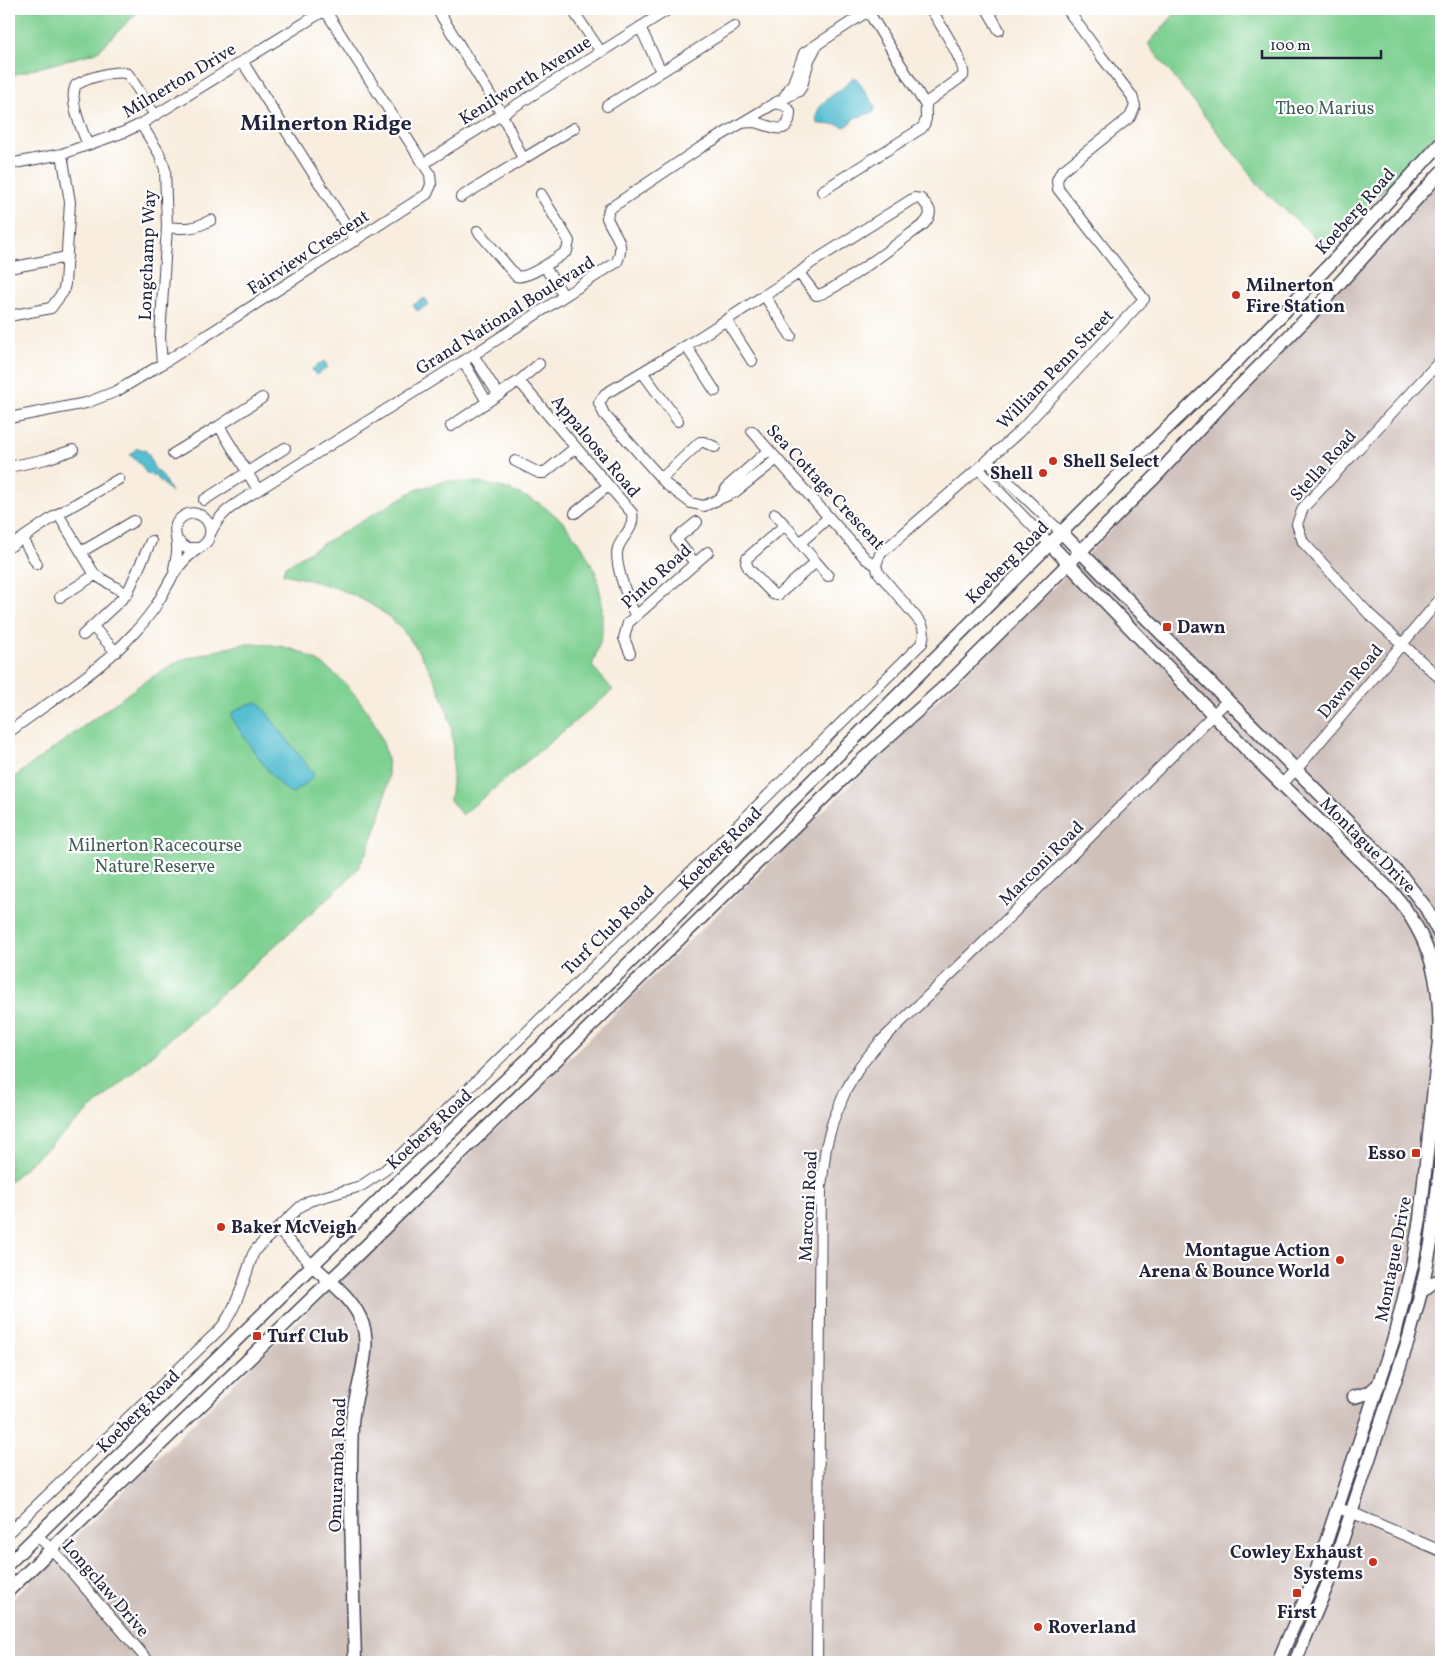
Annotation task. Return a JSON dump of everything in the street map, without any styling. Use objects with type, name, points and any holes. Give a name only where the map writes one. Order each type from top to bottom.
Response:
[{"type":"main road","name":"Koeberg Road","points":[[9,1563],[312,1265],[614,978],[1062,533],[1138,455],[1266,333],[1441,143]]},
{"type":"main road","name":"Koeberg Road","points":[[9,1590],[330,1281],[860,762],[952,680],[1156,476],[1221,405],[1314,311],[1441,172]]},
{"type":"main road","name":"Montague Drive","points":[[1062,533],[1403,878],[1426,908],[1441,937]]},
{"type":"main road","name":"Montague Drive","points":[[1050,544],[1213,715],[1387,886],[1407,909],[1416,923],[1431,956],[1437,981],[1440,1044],[1424,1185],[1415,1248],[1394,1338],[1310,1589],[1278,1662]]},
{"type":"main road","name":"Montague Drive","points":[[1295,1662],[1325,1592],[1402,1364],[1421,1292],[1434,1224],[1441,1161]]},
{"type":"main road","name":"Omuramba Road","points":[[312,1265],[350,1302],[358,1314],[366,1339],[352,1423],[351,1489],[355,1662]]},
{"type":"main road","points":[[1421,1292],[1432,1283],[1441,1280]]},
{"type":"main road","points":[[1354,1397],[1369,1393],[1380,1383]]},
{"type":"street","points":[[437,9],[502,114],[523,159]]},
{"type":"street","name":"Kenilworth Avenue","points":[[424,164],[667,9]]},
{"type":"street","points":[[926,106],[930,99],[959,79],[964,72],[961,62],[931,9]]},
{"type":"street","points":[[987,9],[999,30]]},
{"type":"street","name":"William Penn Street","points":[[979,468],[1029,422],[1144,300],[1060,193],[1057,185],[1059,175],[1064,170],[1130,117],[1133,113],[1134,103],[1132,96],[1067,9]]},
{"type":"street","name":"Milnerton Drive","points":[[9,164],[62,154],[141,124],[326,10]]},
{"type":"street","name":"Fairview Crescent","points":[[9,418],[66,408],[99,399],[117,391],[356,241],[427,194],[430,185],[430,174],[326,10]]},
{"type":"street","points":[[743,123],[755,122],[775,129],[782,128],[789,119],[790,111],[779,100],[791,88],[804,53],[869,10],[926,106],[928,117],[922,128],[822,191]]},
{"type":"street","points":[[576,15],[601,52]]},
{"type":"street","points":[[607,106],[734,26]]},
{"type":"street","points":[[640,27],[662,72]]},
{"type":"street","points":[[242,61],[356,241]]},
{"type":"street","points":[[88,145],[78,118],[73,94],[76,85],[82,81],[119,71],[128,74],[155,115]]},
{"type":"street","name":"Grand National Boulevard","points":[[210,534],[217,520],[226,510],[617,262],[622,248],[607,218],[610,209],[700,148],[779,100]]},
{"type":"street","name":"Longchamp Way","points":[[141,124],[164,163],[167,195],[167,228],[160,337],[162,364]]},
{"type":"street","points":[[461,197],[574,128]]},
{"type":"street","points":[[9,316],[51,308],[56,304],[63,292],[70,202],[62,154]]},
{"type":"street","points":[[478,230],[516,276],[522,277],[546,265],[567,250],[570,241],[541,194]]},
{"type":"street","points":[[777,459],[735,492],[704,506],[696,505],[661,479],[604,414],[600,403],[606,394],[686,346],[909,200],[914,198],[921,199],[930,207],[931,213],[924,224],[824,294],[816,295],[799,273]]},
{"type":"street","points":[[167,228],[191,229],[211,220]]},
{"type":"street","points":[[9,268],[66,257]]},
{"type":"street","points":[[548,272],[564,296]]},
{"type":"street","points":[[764,295],[791,336]]},
{"type":"street","points":[[726,320],[752,361]]},
{"type":"street","points":[[686,346],[715,391]]},
{"type":"street","points":[[473,355],[498,394]]},
{"type":"street","name":"Stella Road","points":[[1441,360],[1304,508],[1297,524],[1303,542],[1369,614],[1441,679]]},
{"type":"street","points":[[463,361],[487,402]]},
{"type":"street","points":[[450,426],[519,380],[539,364]]},
{"type":"street","points":[[642,372],[678,421]]},
{"type":"street","name":"Appaloosa Road","points":[[519,380],[632,514],[630,530],[618,546],[617,561],[628,601],[635,615]]},
{"type":"street","points":[[173,454],[262,398]]},
{"type":"street","points":[[220,426],[258,490]]},
{"type":"street","name":"Sea Cottage Crescent","points":[[752,431],[828,518],[866,559],[876,565]]},
{"type":"street","points":[[661,479],[700,442],[715,447]]},
{"type":"street","points":[[204,500],[285,448]]},
{"type":"street","points":[[515,461],[539,473],[544,473],[576,448]]},
{"type":"street","points":[[9,464],[46,459],[73,450]]},
{"type":"street","points":[[720,499],[728,486],[769,450]]},
{"type":"street","points":[[987,460],[1062,533]]},
{"type":"street","points":[[876,565],[880,554],[979,468],[988,480],[1050,544]]},
{"type":"street","points":[[11,546],[58,514],[119,479]]},
{"type":"street","points":[[575,512],[608,486]]},
{"type":"street","name":"Grand National Boulevard","points":[[196,514],[211,514],[226,510]]},
{"type":"street","points":[[58,514],[95,575],[127,594]]},
{"type":"street","points":[[9,732],[117,650],[136,630],[158,604],[173,573],[184,559],[206,543],[210,534],[210,527],[206,520],[196,514],[188,514],[179,519],[174,529],[177,540],[177,554],[173,573]]},
{"type":"street","points":[[775,514],[828,576]]},
{"type":"street","points":[[800,543],[828,518]]},
{"type":"street","points":[[81,552],[134,521]]},
{"type":"street","points":[[695,563],[676,539],[696,522]]},
{"type":"street","points":[[785,525],[747,558],[746,563],[749,568],[773,594],[778,595],[816,562]]},
{"type":"street","points":[[23,538],[37,564]]},
{"type":"street","points":[[177,540],[186,548],[199,548]]},
{"type":"street","points":[[84,635],[127,594],[151,541]]},
{"type":"street","name":"Pinto Road","points":[[630,653],[624,638],[628,623],[708,552]]},
{"type":"street","name":"Turf Club Road","points":[[9,1532],[220,1329],[235,1306],[253,1254],[277,1229],[309,1201],[361,1186],[385,1170],[653,910],[918,647],[924,636],[924,629],[878,572],[876,565]]},
{"type":"street","points":[[60,597],[95,575]]},
{"type":"street","name":"Dawn Road","points":[[1282,784],[1441,598]]},
{"type":"street","points":[[95,625],[117,650]]},
{"type":"street","name":"Marconi Road","points":[[817,1662],[821,1186],[826,1147],[845,1092],[860,1066],[880,1042],[981,945],[1227,701]]},
{"type":"street","points":[[277,1229],[312,1265]]},
{"type":"street","points":[[1338,1508],[1352,1512],[1441,1551]]},
{"type":"street","name":"Longclaw Drive","points":[[38,1535],[149,1662]]},
{"type":"shaded area","points":[[1441,177],[1441,1662],[9,1662],[9,1602],[1106,536]]},
{"type":"green space","points":[[9,9],[141,9],[97,52],[9,76]]},
{"type":"green space","name":"Theo Marius","points":[[1179,9],[1441,9],[1441,127],[1329,250],[1262,189],[1148,44]]},
{"type":"green space","points":[[445,481],[477,482],[508,489],[539,503],[561,520],[582,546],[596,573],[602,602],[602,636],[592,666],[613,690],[462,815],[450,800],[453,749],[449,718],[438,687],[412,642],[391,619],[354,595],[326,585],[283,574],[285,566],[415,490]]},
{"type":"green space","name":"Milnerton Racecourse Nature Reserve","points":[[243,644],[280,646],[309,656],[341,680],[368,713],[385,749],[388,767],[383,805],[369,847],[358,868],[334,893],[9,1182],[9,781],[141,684],[180,660]]},
{"type":"water","points":[[852,78],[856,78],[875,106],[874,112],[854,118],[845,127],[837,124],[817,123],[818,111],[824,102],[844,87]]},
{"type":"water","points":[[425,298],[429,304],[417,311],[413,305]]},
{"type":"water","points":[[324,361],[328,367],[316,375],[312,369]]},
{"type":"water","points":[[137,448],[145,450],[149,455],[154,468],[162,475],[171,492],[155,476],[146,473],[142,466],[130,455]]},
{"type":"water","points":[[258,702],[314,774],[309,781],[292,794],[269,772],[232,718],[232,713],[235,711]]},
{"type":"place","name":"Milnerton Fire Station","points":[[1236,295]]},
{"type":"place","name":"Shell Select","points":[[1053,461]]},
{"type":"place","name":"Shell","points":[[1043,473]]},
{"type":"place","name":"Dawn","points":[[1167,627]]},
{"type":"place","name":"Esso","points":[[1416,1153]]},
{"type":"place","name":"Baker McVeigh","points":[[221,1227]]},
{"type":"place","name":"Montague Action Arena & Bounce World","points":[[1340,1260]]},
{"type":"place","name":"Turf Club","points":[[257,1336]]},
{"type":"place","name":"Cowley Exhaust Systems","points":[[1373,1562]]},
{"type":"place","name":"First","points":[[1297,1593]]},
{"type":"place","name":"Roverland","points":[[1038,1627]]},
{"type":"district","name":"Milnerton Ridge","points":[[326,122]]}]
